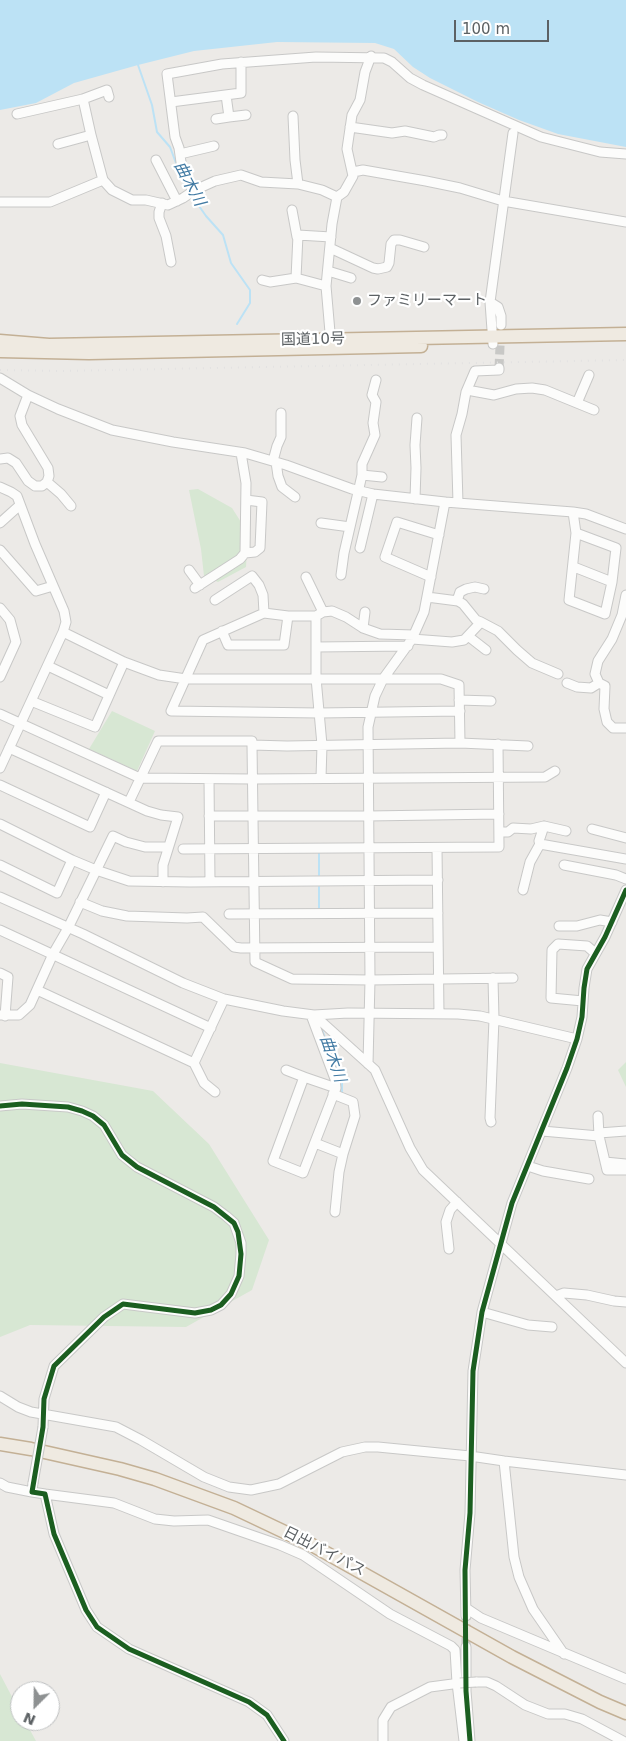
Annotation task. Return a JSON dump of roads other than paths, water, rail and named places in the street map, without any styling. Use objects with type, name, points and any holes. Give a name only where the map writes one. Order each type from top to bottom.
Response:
[{"type":"highway","name":"国道10号","points":[[0,350],[89,353],[626,334]]},
{"type":"highway","name":"国道10号","points":[[493,340],[626,342]]},
{"type":"highway","name":"国道10号","points":[[0,341],[49,345],[331,344]]},
{"type":"highway","name":"日出バイパス","points":[[0,1444],[120,1469],[164,1482],[234,1508],[312,1545],[512,1657],[626,1713]]},
{"type":"street","points":[[331,344],[326,286],[331,237],[337,197],[344,192],[353,172],[346,149],[353,111],[360,100],[371,56]]},
{"type":"street","points":[[191,193],[175,137],[167,74],[242,62],[316,57],[371,56],[388,60],[410,78],[423,85],[541,137],[600,152],[626,154]]},
{"type":"street","points":[[171,102],[241,93],[242,62]]},
{"type":"street","points":[[17,114],[83,99],[107,90],[109,97]]},
{"type":"street","points":[[226,95],[230,117]]},
{"type":"street","points":[[83,99],[103,180],[112,190],[132,200],[146,200],[168,205],[215,181],[234,175],[246,176],[261,182],[298,184],[322,190],[337,197]]},
{"type":"street","points":[[216,119],[246,115]]},
{"type":"street","points":[[293,116],[298,184]]},
{"type":"street","points":[[350,127],[392,133],[405,131],[434,138],[442,135]]},
{"type":"street","points":[[493,340],[490,302],[513,133]]},
{"type":"street","points":[[58,144],[91,135]]},
{"type":"street","points":[[180,154],[214,146]]},
{"type":"street","points":[[156,160],[177,201]]},
{"type":"street","points":[[353,172],[363,170],[426,181],[460,188],[503,201],[626,222]]},
{"type":"street","points":[[0,202],[50,202],[103,180]]},
{"type":"street","points":[[162,203],[159,218],[166,236],[171,262]]},
{"type":"street","points":[[292,210],[297,237],[296,278]]},
{"type":"street","points":[[297,237],[299,234],[331,237]]},
{"type":"street","points":[[330,248],[378,269],[387,267],[391,244],[394,240],[424,247]]},
{"type":"street","points":[[328,271],[351,278]]},
{"type":"street","points":[[262,280],[270,282],[296,278],[326,286]]},
{"type":"street","points":[[490,302],[498,307],[501,325]]},
{"type":"street","points":[[458,503],[456,435],[467,390],[475,371],[499,370],[499,368]]},
{"type":"street","points":[[577,402],[589,376]]},
{"type":"street","points":[[0,378],[28,395],[58,409],[112,430],[242,453],[275,462],[359,491],[445,502],[573,512],[586,514],[626,530]]},
{"type":"street","points":[[341,575],[359,491],[362,464],[376,435],[373,423],[376,402],[372,395],[376,380]]},
{"type":"street","points":[[467,390],[494,396],[516,389],[532,388],[545,390],[594,410]]},
{"type":"street","points":[[0,459],[8,458],[16,463],[28,481],[35,486],[42,486],[47,482],[49,476],[48,468],[22,425],[20,416],[28,395]]},
{"type":"street","points":[[281,413],[281,437],[276,446],[275,462],[282,487],[296,497]]},
{"type":"street","points":[[415,499],[417,418]]},
{"type":"street","points":[[189,570],[198,587],[240,559],[245,553],[246,483],[242,453]]},
{"type":"street","points":[[362,475],[382,477]]},
{"type":"street","points":[[47,482],[71,506]]},
{"type":"street","points":[[0,488],[17,496],[34,544],[64,611],[66,622],[48,666],[0,768]]},
{"type":"street","points":[[360,548],[374,494]]},
{"type":"street","points":[[245,553],[255,552],[260,548],[262,502],[246,500]]},
{"type":"street","points":[[368,1064],[370,980],[368,727],[370,713],[383,679],[411,640],[424,612],[445,502]]},
{"type":"street","points":[[0,523],[20,505]]},
{"type":"street","points":[[573,512],[576,533],[570,600],[605,614],[612,582],[616,548],[576,533]]},
{"type":"street","points":[[430,577],[385,557],[396,522],[439,535]]},
{"type":"street","points":[[321,523],[350,527]]},
{"type":"street","points":[[0,550],[36,591],[53,586]]},
{"type":"street","points":[[574,567],[612,582]]},
{"type":"street","points":[[215,600],[252,576],[259,585],[263,595],[264,613]]},
{"type":"street","points":[[306,577],[320,614],[316,647],[316,678],[322,745],[321,778]]},
{"type":"street","points":[[456,601],[460,592],[466,588],[484,589]]},
{"type":"street","points":[[626,594],[622,615],[612,639],[598,661],[595,674],[599,683],[605,686],[604,709],[607,722],[613,728],[626,728]]},
{"type":"street","points":[[427,597],[456,601],[463,604],[476,620],[498,631],[532,663],[558,674]]},
{"type":"street","points":[[0,608],[10,620],[16,642],[1,670]]},
{"type":"street","points":[[411,640],[380,634],[363,628],[346,616],[332,611],[320,614],[288,616],[264,613],[203,640],[171,711],[319,713],[460,711]]},
{"type":"street","points":[[363,628],[365,612]]},
{"type":"street","points":[[222,631],[228,645],[284,645],[288,616]]},
{"type":"street","points":[[316,647],[411,640],[452,642],[464,640],[481,622]]},
{"type":"street","points":[[63,632],[124,662],[160,675],[186,679],[441,679],[459,685],[460,743]]},
{"type":"street","points":[[468,636],[486,650]]},
{"type":"street","points":[[31,701],[95,727],[124,662]]},
{"type":"street","points":[[48,666],[109,695]]},
{"type":"street","points":[[567,683],[577,687],[591,688],[599,683]]},
{"type":"street","points":[[460,700],[491,701]]},
{"type":"street","points":[[0,714],[140,778],[545,778],[555,772]]},
{"type":"street","points":[[128,802],[158,741],[252,741],[255,962],[292,979],[513,978]]},
{"type":"street","points":[[252,745],[460,743],[528,746]]},
{"type":"street","points":[[183,849],[499,847],[498,744]]},
{"type":"street","points":[[9,748],[154,813],[178,817],[162,865],[163,882]]},
{"type":"street","points":[[209,779],[210,882]]},
{"type":"street","points":[[0,785],[90,826],[106,792]]},
{"type":"street","points":[[209,816],[499,814]]},
{"type":"street","points":[[0,825],[72,860],[129,880],[163,882],[438,880]]},
{"type":"street","points":[[499,832],[508,832],[513,828],[531,829],[544,826],[566,830]]},
{"type":"street","points":[[524,890],[530,862],[540,844],[544,826]]},
{"type":"street","points":[[592,829],[626,838]]},
{"type":"street","points":[[0,974],[8,977],[3,1016],[19,1015],[30,1005],[53,954],[68,928],[113,836],[145,847],[168,847]]},
{"type":"street","points":[[540,844],[626,859]]},
{"type":"street","points":[[437,848],[439,1014]]},
{"type":"street","points":[[0,865],[56,893],[72,860]]},
{"type":"street","points":[[564,865],[626,878]]},
{"type":"street","points":[[626,890],[624,902],[587,970],[577,1038],[542,1131],[512,1203],[482,1312],[473,1371],[470,1513],[465,1570],[466,1612],[626,1679]]},
{"type":"street","points":[[0,897],[183,983],[224,999],[312,1015],[458,1014],[494,1019],[577,1038]]},
{"type":"street","points":[[80,902],[102,911],[127,916],[203,917],[234,947],[438,947]]},
{"type":"street","points":[[229,914],[438,912]]},
{"type":"street","points":[[559,926],[577,926],[600,920],[612,922]]},
{"type":"street","points":[[0,930],[211,1028]]},
{"type":"street","points":[[583,1001],[551,998],[552,950],[558,944],[587,946],[596,953]]},
{"type":"street","points":[[491,1122],[494,1019],[493,978]]},
{"type":"street","points":[[37,990],[194,1064],[204,1083],[215,1092]]},
{"type":"street","points":[[194,1064],[224,999]]},
{"type":"street","points":[[312,1015],[375,1070],[410,1148],[423,1170],[626,1363]]},
{"type":"street","points":[[304,1077],[273,1161],[303,1173],[334,1091],[335,1079],[312,1015]]},
{"type":"street","points":[[286,1070],[334,1091],[353,1102],[355,1116],[339,1172],[334,1212]]},
{"type":"street","points":[[0,1106],[22,1104],[68,1107],[93,1116],[104,1125],[122,1155],[137,1167],[214,1207],[234,1223],[241,1243],[242,1254],[238,1276],[231,1294],[221,1306],[195,1313],[123,1304],[104,1317],[54,1366],[44,1399],[45,1414],[32,1487]]},
{"type":"street","points":[[598,1116],[599,1134],[607,1170],[626,1170]]},
{"type":"street","points":[[542,1131],[599,1134],[626,1131]]},
{"type":"street","points":[[315,1143],[343,1154]]},
{"type":"street","points":[[605,1162],[626,1164]]},
{"type":"street","points":[[528,1166],[544,1171],[589,1179]]},
{"type":"street","points":[[449,1249],[446,1222],[450,1210],[457,1202]]},
{"type":"street","points":[[556,1296],[564,1292],[626,1302]]},
{"type":"street","points":[[482,1312],[528,1325],[552,1327]]},
{"type":"street","points":[[0,1397],[31,1412],[116,1428],[149,1444],[204,1477],[229,1487],[251,1490],[279,1484],[342,1452],[366,1447],[470,1456],[504,1462],[626,1475]]},
{"type":"street","points":[[504,1462],[514,1557],[519,1577],[533,1609],[564,1654]]},
{"type":"street","points":[[0,1483],[7,1487],[32,1487],[45,1494],[114,1503],[155,1519],[174,1521],[208,1520],[303,1555],[390,1614],[451,1646],[455,1650],[464,1741]]},
{"type":"street","points":[[45,1494],[54,1534],[86,1610],[97,1627],[129,1649],[249,1702],[267,1715],[284,1741]]},
{"type":"street","points":[[466,1646],[466,1691],[470,1741]]},
{"type":"street","points":[[383,1741],[383,1720],[391,1707],[430,1687],[476,1682],[487,1682],[525,1704],[548,1714],[565,1714],[582,1719],[625,1740]]},
{"type":"water","points":[[0,0],[626,0],[626,147],[558,134],[519,120],[430,78],[413,67],[394,49],[375,43],[277,42],[194,51],[74,83],[36,103],[0,110]]},
{"type":"waterway","name":"曲木川","points":[[138,65],[152,105],[157,132],[170,147],[188,190]]},
{"type":"waterway","name":"曲木川","points":[[192,196],[223,235],[231,263],[250,290],[250,303],[237,324]]},
{"type":"waterway","name":"曲木川","points":[[319,852],[319,875]]},
{"type":"waterway","name":"曲木川","points":[[319,887],[319,909]]},
{"type":"waterway","name":"曲木川","points":[[321,1027],[342,1082],[342,1092]]},
{"type":"tunnel","points":[[499,368],[501,325]]},
{"type":"tunnel","points":[[466,1616],[466,1647]]},
{"type":"railway","points":[[0,370],[59,371],[626,360]]},
{"type":"place","name":"ファミリーマート","points":[[357,301]]}]
